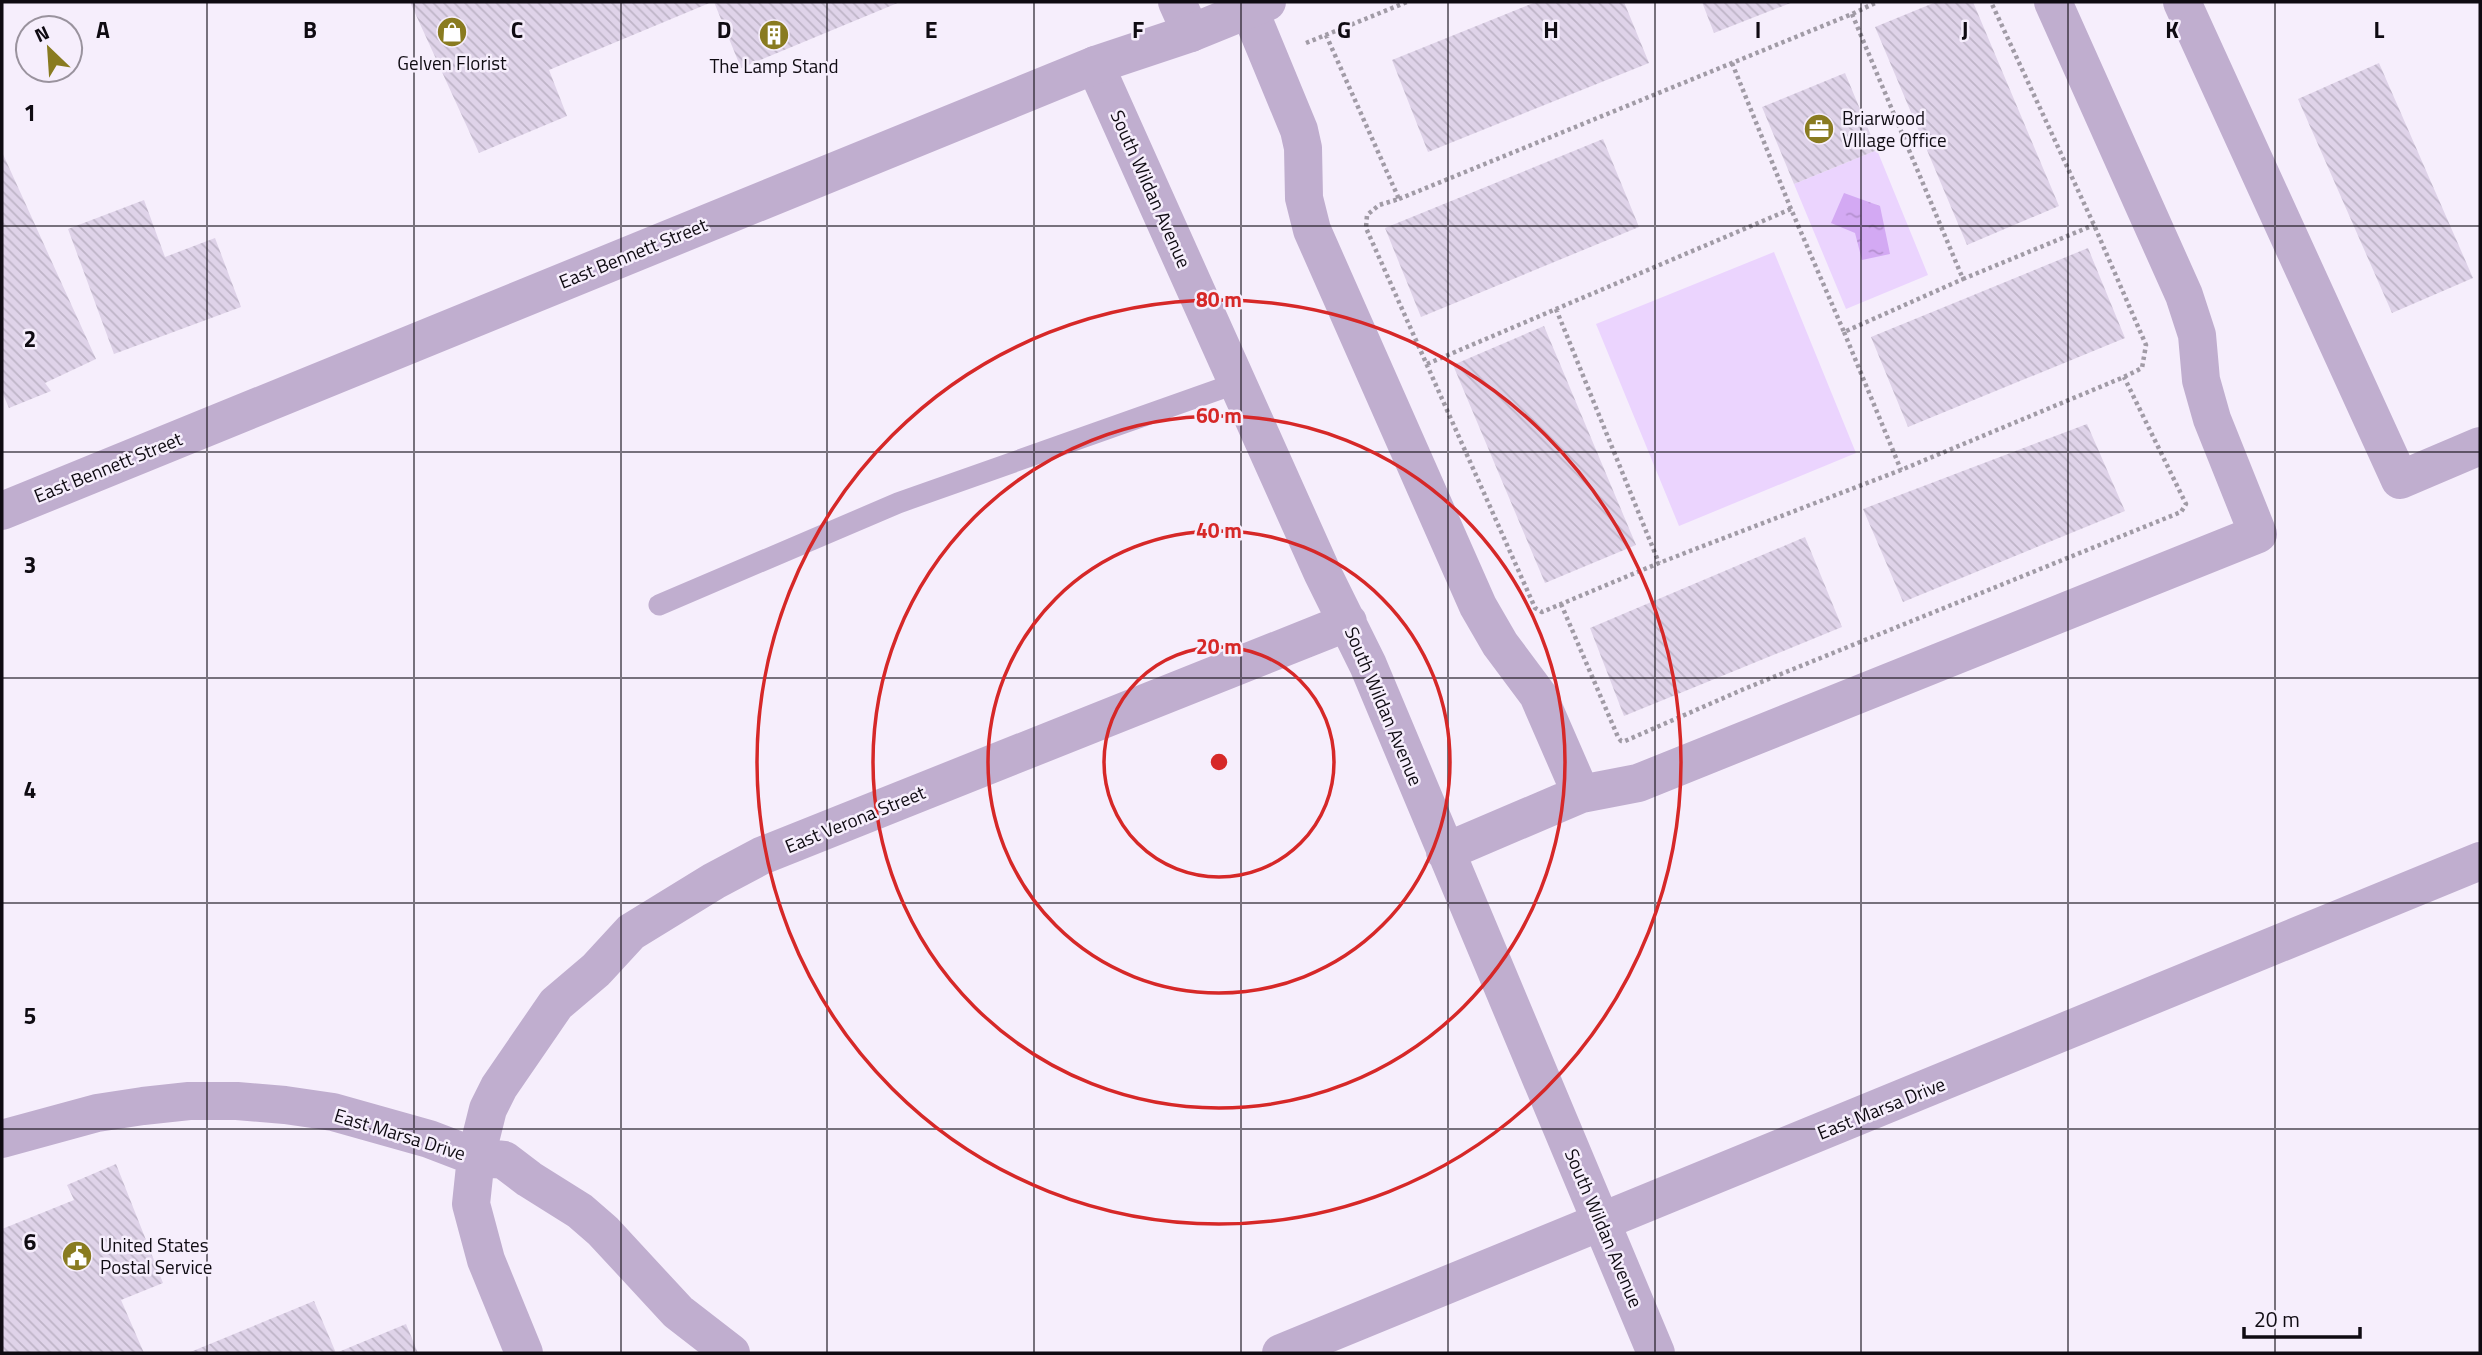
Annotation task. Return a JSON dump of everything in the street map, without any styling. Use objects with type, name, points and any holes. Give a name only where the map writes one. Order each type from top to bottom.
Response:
[{"type":"street","points":[[1445,852],[1581,794],[1638,783],[2258,534],[2212,419],[2201,380],[2197,335],[2184,295],[2053,2]]},
{"type":"street","points":[[2182,2],[2400,480],[2480,446]]},
{"type":"street","points":[[1258,6],[1304,148],[1304,198],[1312,230],[1478,606],[1500,644],[1538,695],[1581,794]]},
{"type":"street","name":"East Bennett Street","points":[[2,511],[1095,65],[1184,17],[1258,6]]},
{"type":"street","name":"South Wildan Avenue","points":[[1095,65],[1322,572],[1348,622],[1656,1353]]},
{"type":"street","name":"East Verona Street","points":[[524,1353],[486,1260],[471,1205],[476,1157],[488,1109],[499,1087],[556,1004],[596,971],[631,932],[714,881],[761,856],[1348,622]]},
{"type":"street","name":"East Marsa Drive","points":[[1281,1353],[2480,862]]},
{"type":"street","name":"East Marsa Drive","points":[[2,1139],[97,1113],[143,1105],[237,1101],[333,1112],[429,1139],[476,1157],[505,1160],[529,1179],[580,1211],[603,1231],[678,1312],[731,1353]]},
{"type":"lane","points":[[659,605],[898,503],[1237,383]]},
{"type":"path","points":[[1399,199],[1326,35],[1407,2]]},
{"type":"path","points":[[1877,2],[1379,205],[1367,215],[1366,228],[1535,608],[1542,612],[1659,563],[1901,470],[2141,368],[2146,345],[1991,2]]},
{"type":"path","points":[[1852,14],[1963,279]]},
{"type":"path","points":[[1732,63],[1901,470]]},
{"type":"path","points":[[1427,364],[1791,209]]},
{"type":"path","points":[[1844,332],[2094,225]]},
{"type":"path","points":[[1556,309],[1659,563]]},
{"type":"path","points":[[1561,604],[1618,737],[1625,741],[1744,689],[2181,512],[2186,504],[2124,377]]},
{"type":"shaded area","points":[[1877,150],[1928,275],[1846,309],[1794,184]]},
{"type":"shaded area","points":[[1774,252],[1856,453],[1679,526],[1596,324]]},
{"type":"water","points":[[1844,193],[1880,206],[1890,254],[1862,260],[1855,233],[1831,223]]},
{"type":"building","points":[[410,2],[712,2],[549,70],[567,116],[479,153]]},
{"type":"building","name":"The Lamp Stand","points":[[714,2],[900,2],[741,68]]},
{"type":"building","points":[[1536,2],[1624,2],[1649,63],[1428,152],[1392,60]]},
{"type":"building","points":[[1702,2],[1793,2],[1714,33]]},
{"type":"building","points":[[1936,2],[1973,2],[2059,206],[1967,245],[1875,27]]},
{"type":"building","points":[[2379,63],[2473,278],[2392,313],[2298,99]]},
{"type":"building","name":"Briarwood VIllage Office","points":[[1845,73],[1877,150],[1794,184],[1762,107]]},
{"type":"building","points":[[1603,139],[1639,227],[1421,317],[1385,228]]},
{"type":"building","points":[[2,152],[96,359],[45,383],[51,391],[9,408],[2,392]]},
{"type":"building","points":[[144,200],[165,257],[215,238],[241,307],[114,354],[68,229]]},
{"type":"building","points":[[2088,248],[2125,338],[1908,427],[1871,337]]},
{"type":"building","points":[[1544,326],[1636,545],[1545,583],[1453,365]]},
{"type":"building","points":[[2087,424],[2125,511],[1903,602],[1863,509]]},
{"type":"building","points":[[1805,537],[1842,627],[1624,716],[1590,628]]},
{"type":"building","name":"United States Postal Service","points":[[116,1164],[163,1283],[121,1300],[144,1353],[2,1353],[2,1229],[74,1200],[67,1185]]},
{"type":"building","points":[[314,1301],[336,1353],[188,1353]]},
{"type":"building","points":[[406,1324],[418,1353],[336,1353]]},
{"type":"place","name":"Gelven Florist","points":[[452,32]]},
{"type":"place","name":"The Lamp Stand","points":[[774,35]]},
{"type":"place","name":"Briarwood VIllage Office","points":[[1819,129]]},
{"type":"place","name":"United States Postal Service","points":[[77,1256]]}]
